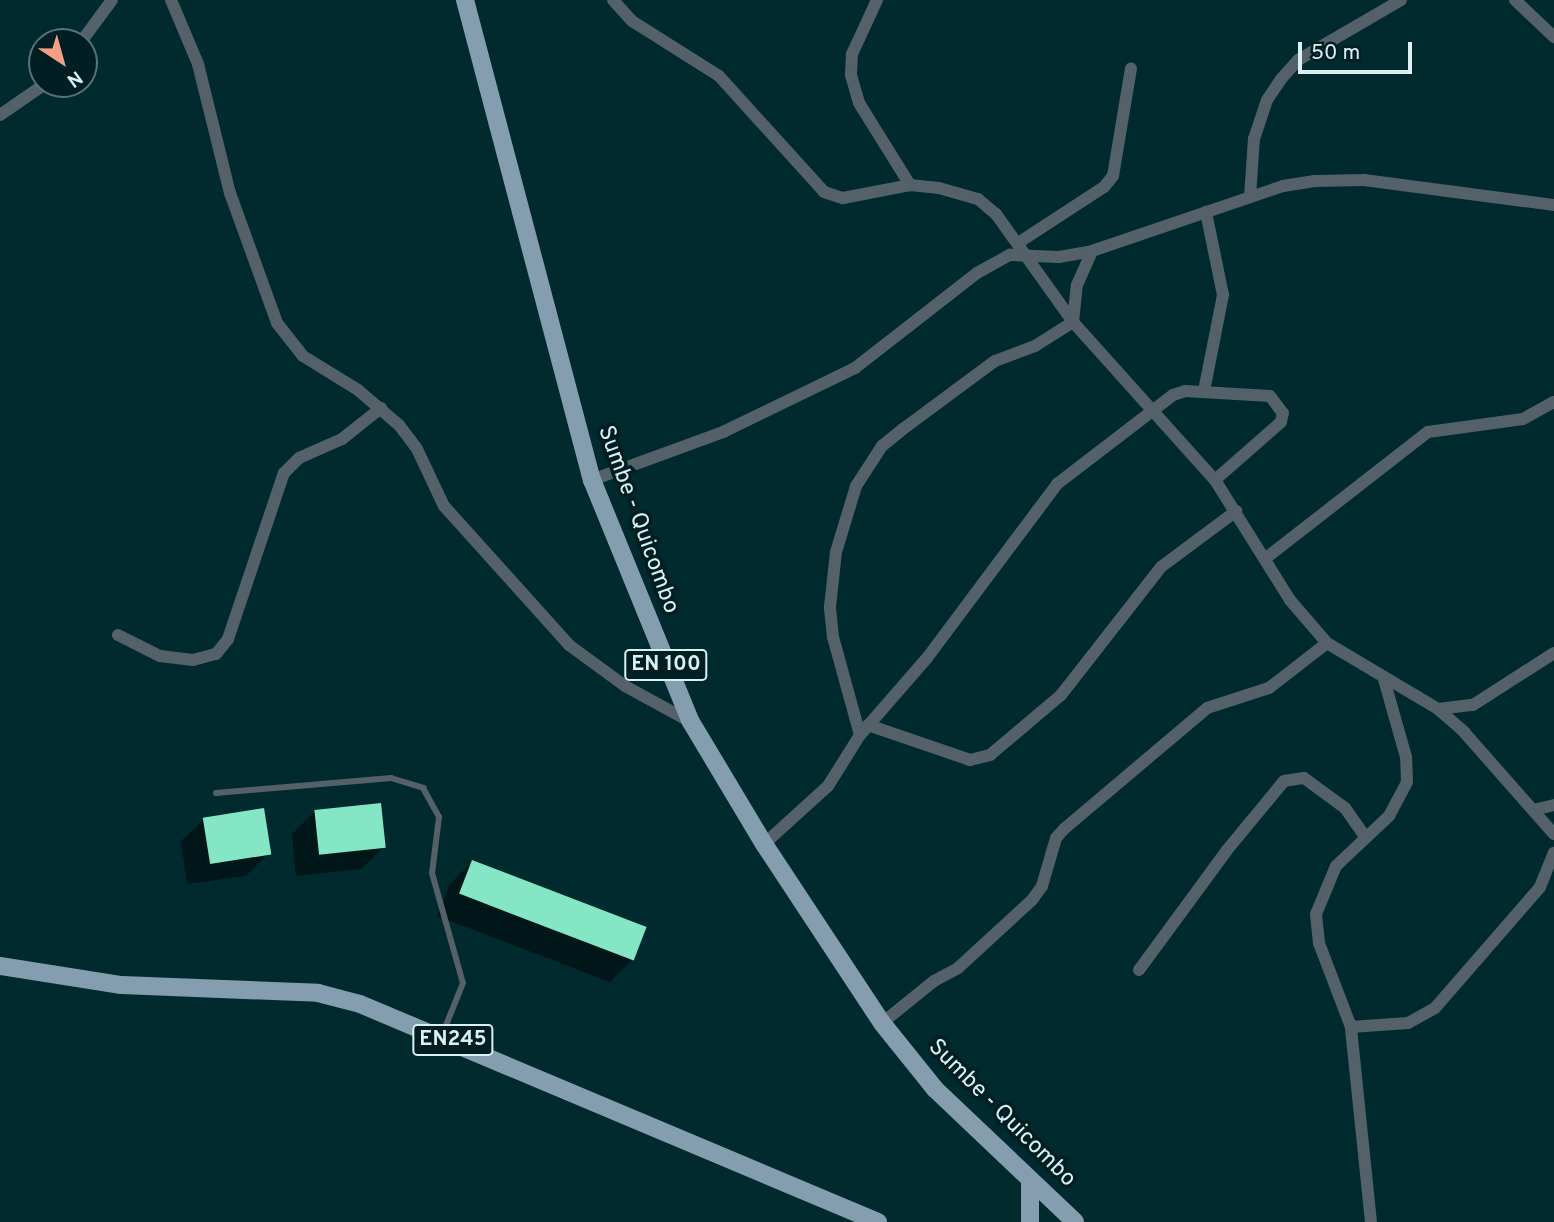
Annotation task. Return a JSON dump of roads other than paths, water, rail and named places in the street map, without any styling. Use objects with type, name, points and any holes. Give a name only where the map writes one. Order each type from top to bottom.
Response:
[{"type":"main road","name":"Sumbe - Quicombo","points":[[465,0],[592,480],[691,722],[764,844],[882,1023],[935,1089],[1075,1222]]},
{"type":"main road","name":"EN245","points":[[0,966],[122,985],[318,993],[442,1035],[878,1222]]},
{"type":"main road","points":[[1030,1180],[1030,1222]]},
{"type":"street","points":[[92,28],[112,0]]},
{"type":"street","points":[[171,0],[198,64],[230,193],[277,323],[303,356],[380,408],[417,449],[444,506],[569,645],[625,685],[691,722]]},
{"type":"street","points":[[613,0],[632,21],[719,76],[824,192],[843,198],[861,197],[910,185],[956,190],[978,199],[996,214],[1073,322],[1215,480],[1290,600],[1327,643],[1438,709],[1488,756],[1554,834]]},
{"type":"street","points":[[877,0],[852,54],[851,75],[859,103],[910,185]]},
{"type":"street","points":[[1250,197],[1254,139],[1267,100],[1281,79],[1298,60],[1401,0]]},
{"type":"street","points":[[1515,0],[1554,37]]},
{"type":"street","points":[[592,480],[723,432],[855,368],[977,273],[1021,249],[1104,187],[1113,176],[1131,69]]},
{"type":"street","points":[[0,115],[28,96]]},
{"type":"street","points":[[1021,249],[1059,257],[1092,251],[1283,186],[1364,180],[1554,205]]},
{"type":"street","points":[[1205,391],[1223,295],[1206,212]]},
{"type":"street","points":[[1073,322],[1077,285],[1092,251]]},
{"type":"street","points":[[864,730],[833,636],[830,607],[836,552],[856,486],[882,446],[903,429],[995,362],[1035,346],[1073,322]]},
{"type":"street","points":[[764,844],[821,795],[864,730],[928,658],[1050,491],[1173,395],[1205,391],[1261,393],[1279,403],[1283,413],[1273,430],[1215,480]]},
{"type":"street","points":[[1266,558],[1428,432],[1523,419],[1554,402]]},
{"type":"street","points":[[118,635],[160,656],[193,660],[216,654],[229,639],[284,473],[299,458],[342,439],[380,408]]},
{"type":"street","points":[[864,730],[970,760],[990,755],[1061,695],[1161,567],[1236,512]]},
{"type":"street","points":[[882,1023],[958,968],[1032,900],[1042,886],[1056,838],[1064,829],[1207,708],[1269,688],[1327,643]]},
{"type":"street","points":[[1438,709],[1473,705],[1554,653]]},
{"type":"street","points":[[1371,1222],[1351,1027],[1319,943],[1316,914],[1336,866],[1364,835],[1389,816],[1406,782],[1406,757],[1384,679]]},
{"type":"street","points":[[1139,970],[1227,850],[1284,781],[1304,778],[1345,808],[1364,835]]},
{"type":"street","points":[[1533,810],[1554,804]]},
{"type":"street","points":[[1351,1027],[1408,1023],[1435,1008],[1540,887],[1554,853]]},
{"type":"lane","points":[[216,793],[391,778],[423,788],[439,817],[432,873],[463,983],[442,1035]]}]
